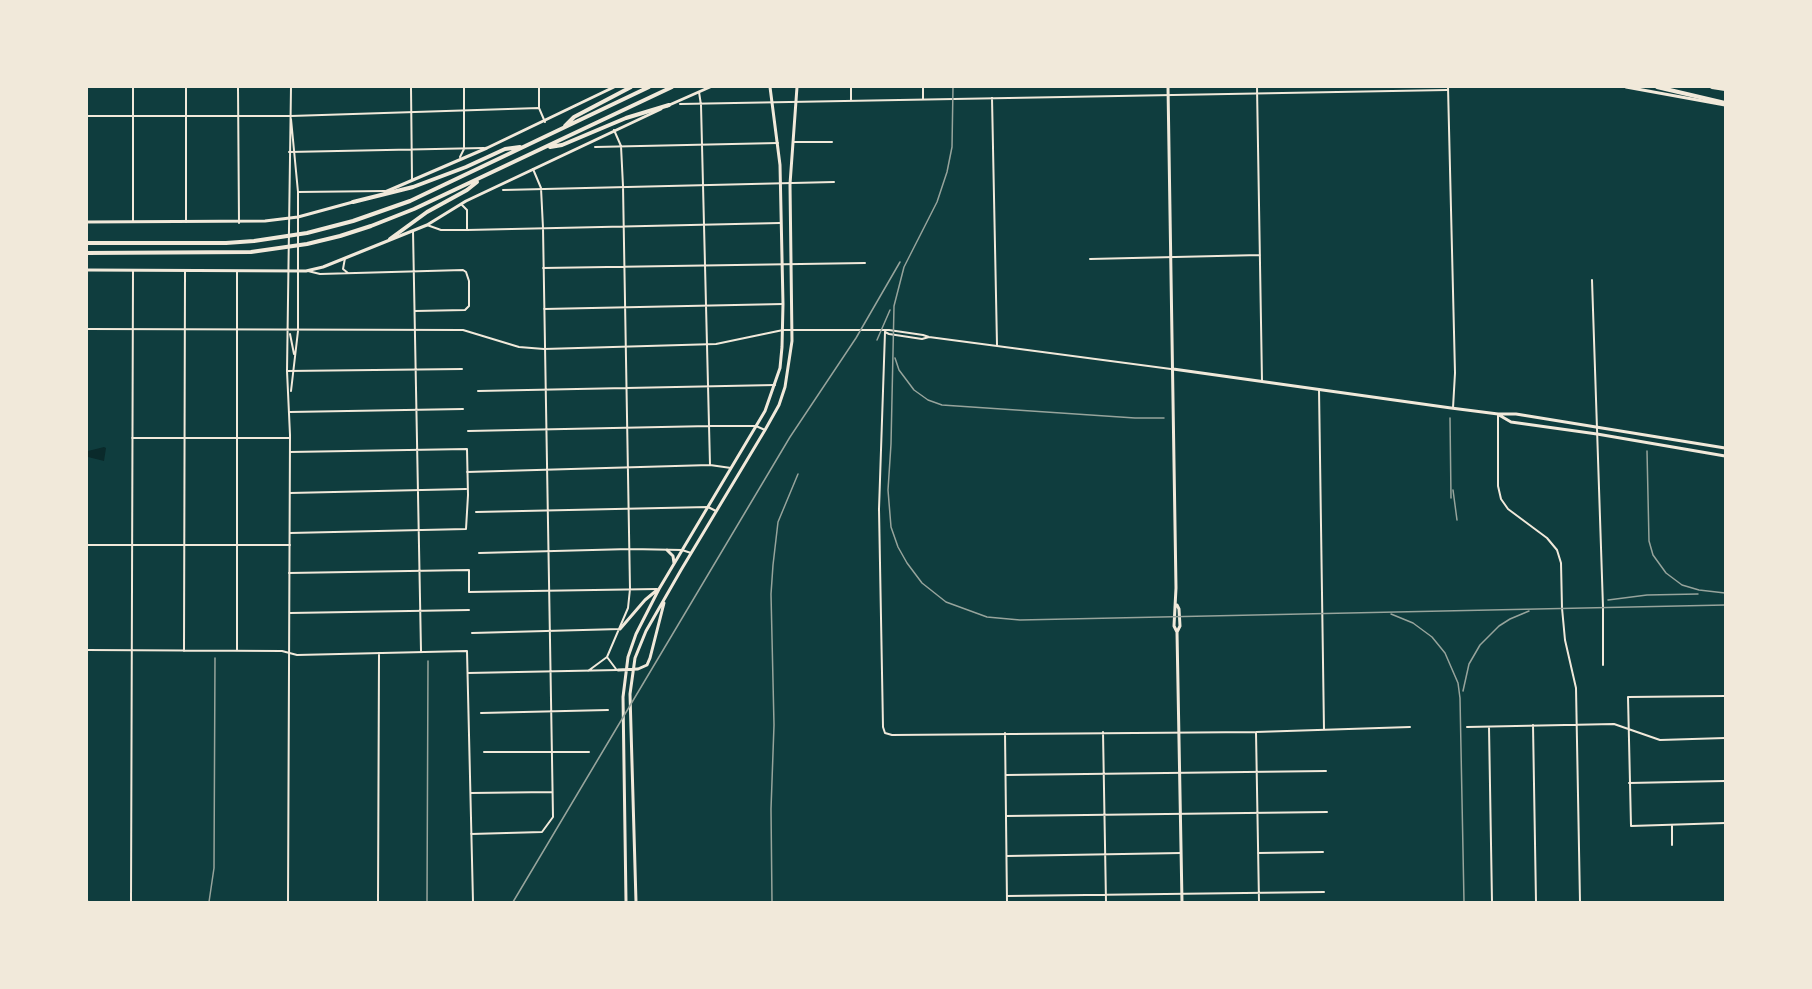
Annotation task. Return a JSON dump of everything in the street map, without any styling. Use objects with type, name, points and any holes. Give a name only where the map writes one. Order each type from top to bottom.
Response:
[{"type":"highway","points":[[562,128],[574,117],[631,87]]},
{"type":"highway","points":[[87,243],[226,243],[279,238],[378,214],[650,87]]},
{"type":"highway","points":[[87,253],[251,252],[307,244],[378,224],[481,178],[672,87]]},
{"type":"highway","points":[[1657,87],[1725,104]]},
{"type":"highway","points":[[1712,87],[1725,89]]},
{"type":"highway","points":[[544,148],[562,145],[626,118],[669,105]]},
{"type":"highway","points":[[353,202],[412,187],[466,167],[505,149],[524,147]]},
{"type":"highway","points":[[390,239],[427,212],[467,190],[481,178]]},
{"type":"main road","points":[[87,222],[238,223],[298,217],[353,202],[412,182],[545,122],[614,87]]},
{"type":"main road","points":[[87,270],[306,271],[323,267],[426,225],[461,204],[533,169],[710,87]]},
{"type":"main road","points":[[626,902],[623,697],[628,657],[636,634],[659,589],[765,411],[775,385],[782,354],[780,184],[778,143],[769,87]]},
{"type":"main road","points":[[636,902],[630,694],[635,658],[646,632],[779,405],[785,387],[792,329],[790,184],[797,87]]},
{"type":"main road","points":[[1168,87],[1176,604],[1180,626],[1178,632],[1182,902]]},
{"type":"main road","points":[[1626,87],[1725,104]]},
{"type":"main road","points":[[1173,369],[1498,414],[1514,414],[1725,448]]},
{"type":"main road","points":[[1498,414],[1511,422],[1725,456]]},
{"type":"main road","points":[[667,550],[674,556],[674,565]]},
{"type":"main road","points":[[620,629],[645,600],[659,589]]},
{"type":"main road","points":[[618,670],[638,669],[646,664],[650,658],[666,599]]},
{"type":"street","points":[[133,87],[133,223]]},
{"type":"street","points":[[186,87],[186,222]]},
{"type":"street","points":[[238,87],[238,223]]},
{"type":"street","points":[[288,902],[290,397],[287,371],[291,87]]},
{"type":"street","points":[[411,87],[412,182]]},
{"type":"street","points":[[461,158],[464,149],[464,87]]},
{"type":"street","points":[[539,87],[539,108],[545,122]]},
{"type":"street","points":[[851,87],[851,101]]},
{"type":"street","points":[[923,87],[923,100]]},
{"type":"street","points":[[1257,87],[1262,381]]},
{"type":"street","points":[[680,104],[1448,88],[1455,373],[1453,408]]},
{"type":"street","points":[[699,92],[710,465]]},
{"type":"street","points":[[992,98],[997,345]]},
{"type":"street","points":[[87,116],[291,116],[539,108]]},
{"type":"street","points":[[588,671],[607,657],[628,608],[630,589],[623,186],[621,146],[614,130]]},
{"type":"street","points":[[793,142],[832,142]]},
{"type":"street","points":[[596,147],[778,143]]},
{"type":"street","points":[[291,152],[487,148]]},
{"type":"street","points":[[454,150],[461,158]]},
{"type":"street","points":[[290,397],[298,331],[298,192],[291,152]]},
{"type":"street","points":[[471,834],[542,832],[553,817],[543,228],[541,188],[533,169]]},
{"type":"street","points":[[502,190],[834,182]]},
{"type":"street","points":[[298,192],[388,191]]},
{"type":"street","points":[[461,204],[467,210],[467,230]]},
{"type":"street","points":[[426,225],[441,230],[467,230],[780,224]]},
{"type":"street","points":[[413,231],[421,652]]},
{"type":"street","points":[[1090,259],[1260,255]]},
{"type":"street","points":[[345,258],[342,265],[348,273]]},
{"type":"street","points":[[543,268],[865,263]]},
{"type":"street","points":[[130,902],[133,270]]},
{"type":"street","points":[[183,651],[185,270]]},
{"type":"street","points":[[306,271],[348,273],[463,270],[466,272],[469,281],[468,308],[465,310],[415,311]]},
{"type":"street","points":[[237,271],[237,650]]},
{"type":"street","points":[[1592,280],[1603,665]]},
{"type":"street","points":[[544,309],[783,304]]},
{"type":"street","points":[[87,329],[463,330],[519,347],[544,349],[706,345],[728,343],[792,329],[885,332],[922,339],[997,345],[1173,369]]},
{"type":"street","points":[[288,331],[292,338],[295,359]]},
{"type":"street","points":[[885,332],[879,509],[883,727],[885,733],[1256,732],[1410,727]]},
{"type":"street","points":[[287,371],[462,369]]},
{"type":"street","points":[[478,391],[775,385]]},
{"type":"street","points":[[1319,389],[1324,730]]},
{"type":"street","points":[[290,412],[464,409]]},
{"type":"street","points":[[1498,414],[1498,486],[1501,499],[1508,509],[1547,538],[1557,550],[1561,563],[1565,640],[1576,688],[1580,902]]},
{"type":"street","points":[[468,431],[710,426],[756,426],[765,430]]},
{"type":"street","points":[[132,438],[290,438]]},
{"type":"street","points":[[290,453],[467,449],[466,530],[290,533]]},
{"type":"street","points":[[467,472],[710,465],[731,468]]},
{"type":"street","points":[[290,493],[466,489]]},
{"type":"street","points":[[476,512],[708,507],[717,511]]},
{"type":"street","points":[[87,545],[290,545]]},
{"type":"street","points":[[479,553],[630,549],[682,550],[691,553]]},
{"type":"street","points":[[290,573],[469,570],[469,592],[659,589]]},
{"type":"street","points":[[290,613],[469,610]]},
{"type":"street","points":[[472,633],[620,629]]},
{"type":"street","points":[[87,650],[282,651],[297,655],[466,651],[472,902]]},
{"type":"street","points":[[378,902],[379,653]]},
{"type":"street","points":[[607,657],[618,670]]},
{"type":"street","points":[[468,673],[618,670]]},
{"type":"street","points":[[1725,696],[1628,697],[1631,826],[1725,824]]},
{"type":"street","points":[[481,713],[608,710]]},
{"type":"street","points":[[1467,727],[1614,724],[1660,740],[1725,738]]},
{"type":"street","points":[[1533,725],[1536,902]]},
{"type":"street","points":[[1489,727],[1492,902]]},
{"type":"street","points":[[1103,732],[1106,902]]},
{"type":"street","points":[[1256,732],[1259,902]]},
{"type":"street","points":[[1005,733],[1008,902]]},
{"type":"street","points":[[484,752],[589,752]]},
{"type":"street","points":[[1006,775],[1326,771]]},
{"type":"street","points":[[1629,783],[1725,781]]},
{"type":"street","points":[[471,794],[552,792]]},
{"type":"street","points":[[1006,816],[1327,812]]},
{"type":"street","points":[[1672,825],[1672,845]]},
{"type":"street","points":[[1258,853],[1323,852]]},
{"type":"street","points":[[1007,856],[1182,853]]},
{"type":"street","points":[[1007,896],[1324,892]]},
{"type":"water","points":[[106,448],[104,461],[88,457],[88,451]]},
{"type":"railway","points":[[953,87],[952,147],[947,172],[937,202],[904,267],[894,306],[888,490],[891,527],[898,547],[922,583],[946,602],[987,617],[1020,620],[1725,605]]},
{"type":"railway","points":[[513,902],[790,437],[856,338],[900,262]]},
{"type":"railway","points":[[877,340],[890,310]]},
{"type":"railway","points":[[895,358],[899,370],[914,390],[928,400],[942,405],[1164,418]]},
{"type":"railway","points":[[1450,418],[1451,498]]},
{"type":"railway","points":[[1647,451],[1649,541],[1653,555],[1666,573],[1682,585],[1699,590],[1725,593]]},
{"type":"railway","points":[[772,902],[771,809],[774,725],[771,594],[778,522],[798,474]]},
{"type":"railway","points":[[1453,490],[1457,520]]},
{"type":"railway","points":[[1608,600],[1647,595],[1698,594]]},
{"type":"railway","points":[[1463,691],[1469,664],[1480,645],[1499,626],[1529,611]]},
{"type":"railway","points":[[1391,614],[1413,623],[1432,637],[1445,653],[1458,683],[1464,902]]},
{"type":"railway","points":[[209,902],[214,868],[215,658]]},
{"type":"railway","points":[[427,902],[428,661]]}]
